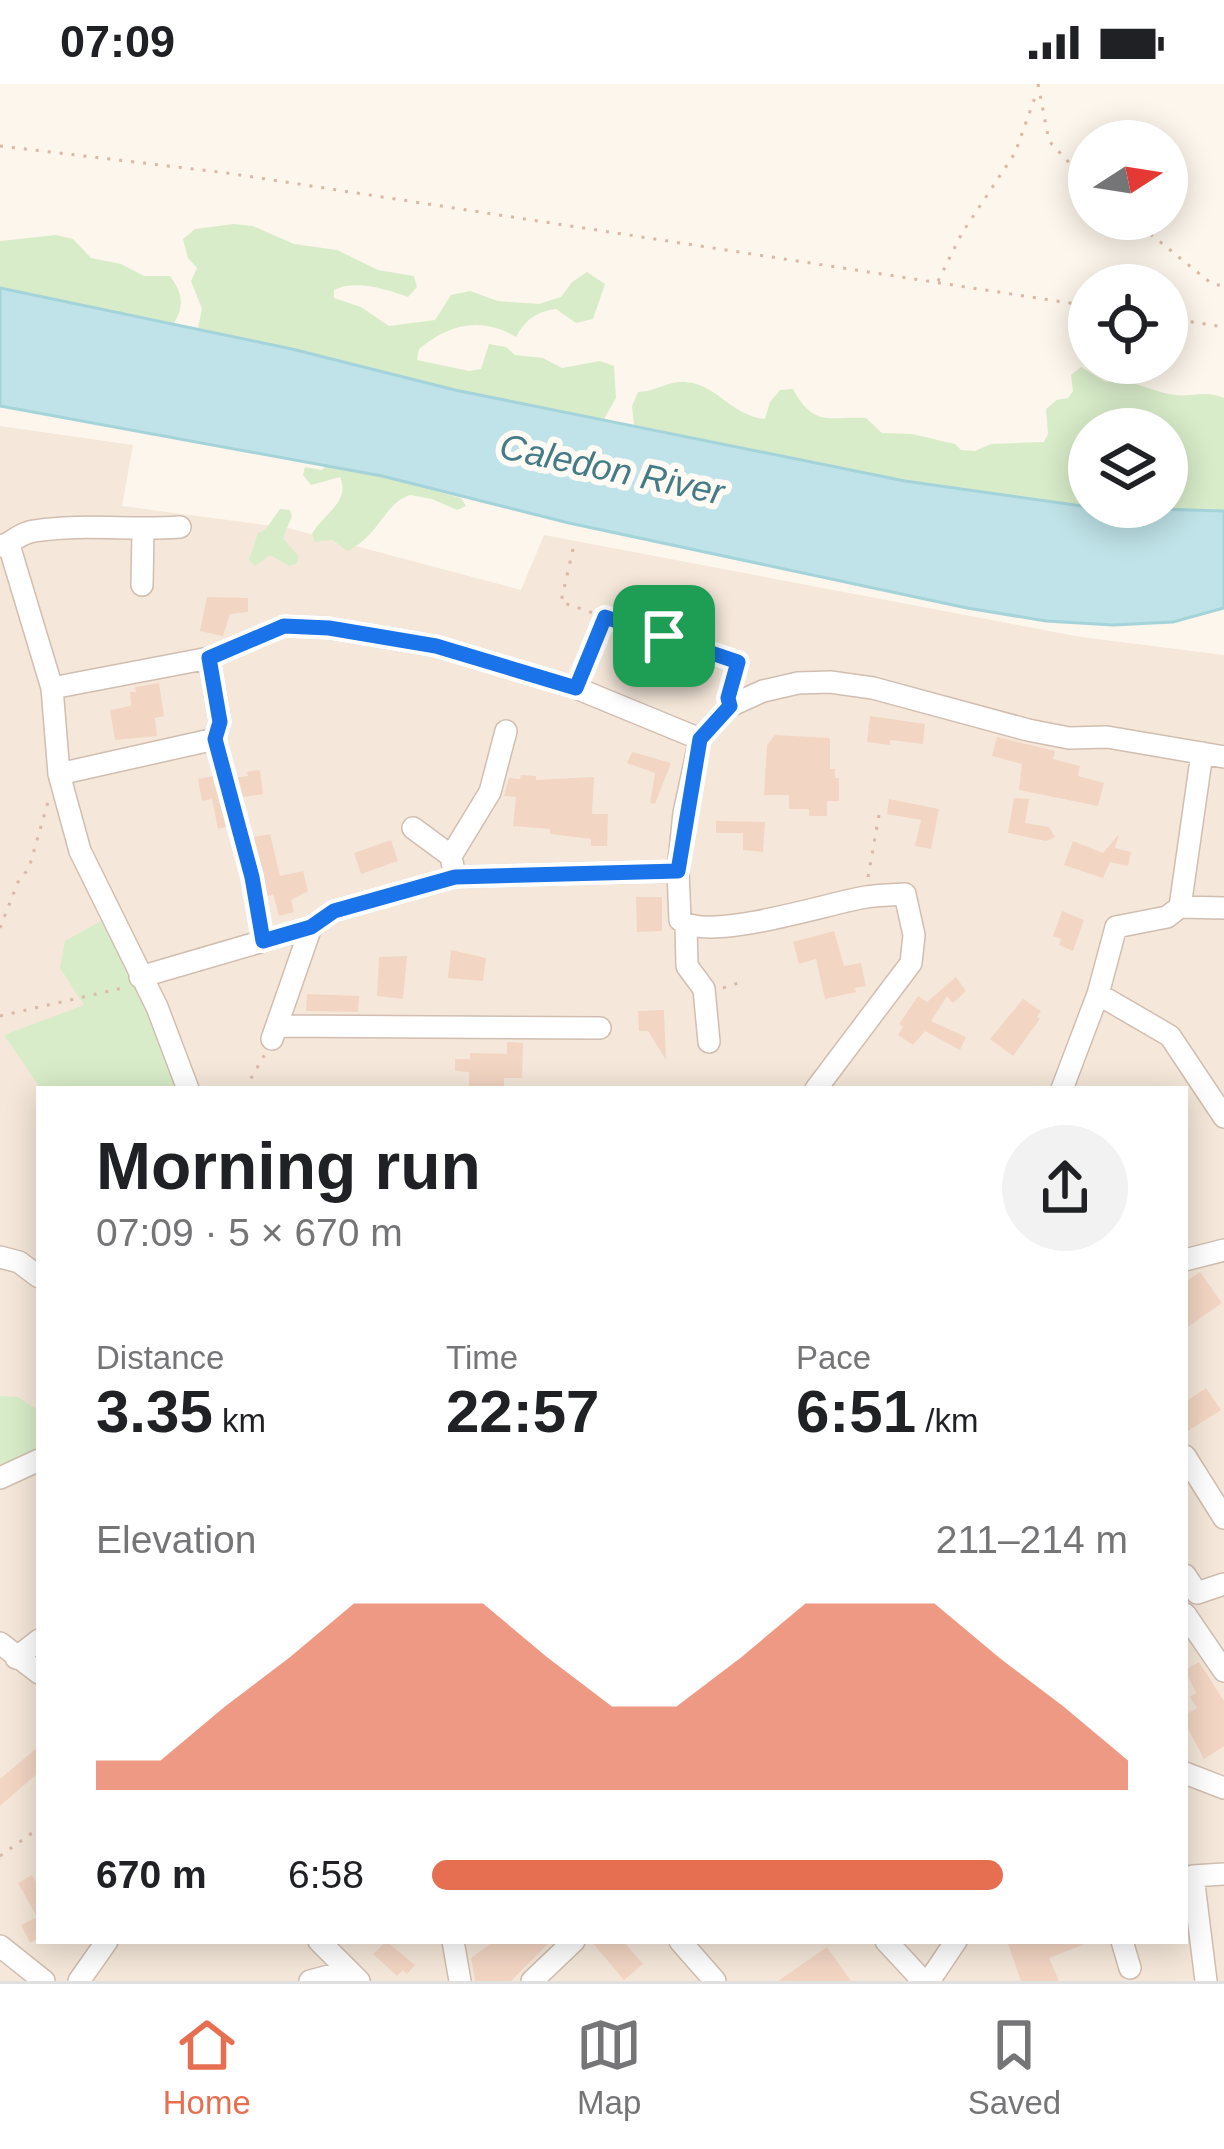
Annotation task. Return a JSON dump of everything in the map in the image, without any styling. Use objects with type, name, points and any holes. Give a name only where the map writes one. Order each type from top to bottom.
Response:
[{"type":"street","points":[[181,527],[143,530],[119,525],[31,531],[4,545],[52,688],[61,782],[80,851],[187,1086]]},
{"type":"street","points":[[142,584],[143,530]]},
{"type":"street","points":[[52,688],[209,658],[284,626],[329,628],[436,646],[576,688],[700,739]]},
{"type":"street","points":[[61,782],[215,739],[220,722],[209,658]]},
{"type":"street","points":[[709,1042],[704,989],[687,966],[678,871],[700,739],[730,706],[763,691],[798,682],[873,688],[1048,734],[1107,737],[1213,755],[1180,907]]},
{"type":"street","points":[[453,867],[490,792],[506,731]]},
{"type":"street","points":[[413,828],[453,867]]},
{"type":"street","points":[[142,979],[311,927],[334,911],[453,867],[678,871]]},
{"type":"street","points":[[686,926],[771,919],[866,897],[904,894],[914,934],[911,963],[818,1086]]},
{"type":"street","points":[[1063,1086],[1098,994],[1116,927],[1167,916],[1180,907],[1224,908]]},
{"type":"street","points":[[311,927],[275,1033],[600,1028]]},
{"type":"street","points":[[1098,994],[1170,1036],[1224,1118]]},
{"type":"street","points":[[1188,1259],[1223,1253]]},
{"type":"street","points":[[0,1257],[19,1262],[36,1275]]},
{"type":"street","points":[[0,1478],[36,1461]]},
{"type":"street","points":[[1188,1461],[1224,1518]]},
{"type":"street","points":[[1224,1584],[1188,1596],[1224,1671]]},
{"type":"street","points":[[8,1651],[36,1671]]},
{"type":"street","points":[[1188,1774],[1224,1788]]},
{"type":"street","points":[[1206,1981],[1193,1876],[1224,1874]]},
{"type":"street","points":[[79,1981],[105,1944]]},
{"type":"street","points":[[322,1944],[354,1976]]},
{"type":"street","points":[[454,1944],[460,1981]]},
{"type":"street","points":[[532,1981],[571,1944]]},
{"type":"street","points":[[683,1944],[715,1981]]},
{"type":"street","points":[[889,1944],[926,1981],[954,1944]]},
{"type":"street","points":[[1123,1944],[1130,1968]]},
{"type":"street","points":[[0,1946],[44,1981]]},
{"type":"street","points":[[310,1981],[354,1976]]},
{"type":"path","points":[[938,282],[962,233],[1015,154],[1038,84]]},
{"type":"path","points":[[1037,92],[1049,141],[1068,161]]},
{"type":"path","points":[[0,146],[227,173],[1068,303]]},
{"type":"path","points":[[1158,240],[1212,284],[1224,286]]},
{"type":"path","points":[[1188,321],[1224,327]]},
{"type":"path","points":[[573,549],[561,602],[738,662],[730,706]]},
{"type":"path","points":[[576,688],[605,617]]},
{"type":"path","points":[[215,739],[252,877],[263,941]]},
{"type":"path","points":[[0,928],[28,868],[45,808],[61,782]]},
{"type":"path","points":[[866,897],[880,815]]},
{"type":"path","points":[[0,1016],[142,979]]},
{"type":"path","points":[[247,1086],[275,1033]]},
{"type":"path","points":[[0,1856],[36,1830]]},
{"type":"shaded area","points":[[0,426],[133,445],[122,506],[288,528],[521,590],[544,535],[1081,637],[1224,655],[1224,1981],[0,1981]]},
{"type":"green space","points":[[253,226],[294,244],[337,250],[378,270],[414,276],[417,287],[408,297],[361,285],[334,290],[334,298],[361,307],[389,326],[435,320],[451,295],[470,291],[498,301],[539,304],[561,297],[587,272],[605,284],[593,319],[576,323],[556,309],[549,310],[532,317],[516,337],[491,327],[466,326],[442,333],[419,349],[417,360],[469,371],[481,369],[489,344],[562,368],[600,361],[614,366],[616,398],[604,419],[455,390],[198,328],[202,309],[191,281],[197,268],[188,258],[183,239],[195,229]]},
{"type":"green space","points":[[56,235],[73,239],[91,258],[121,264],[144,276],[170,276],[181,299],[174,323],[0,288],[0,241]]},
{"type":"green space","points":[[686,382],[765,419],[780,390],[793,389],[816,415],[866,418],[882,433],[912,434],[975,451],[991,444],[1044,442],[1046,409],[1073,391],[1072,384],[1132,384],[1175,395],[1224,398],[1224,511],[1188,510],[1188,408],[1068,408],[1068,504],[905,481],[634,425],[632,406],[638,392]]},
{"type":"green space","points":[[329,462],[461,498],[466,506],[457,510],[410,495],[393,505],[367,537],[347,551],[333,540],[315,542],[312,534],[339,501],[342,486],[340,477],[311,485],[303,475],[305,467],[322,470]]},
{"type":"green space","points":[[280,509],[290,510],[292,516],[283,538],[299,557],[296,564],[289,566],[270,555],[255,566],[249,560],[258,533]]},
{"type":"green space","points":[[101,921],[155,1024],[173,1086],[39,1086],[4,1035],[84,1005],[60,968],[65,941]]},
{"type":"green space","points":[[0,1396],[18,1397],[36,1409],[36,1455],[0,1470]]},
{"type":"water","name":"Caledon River","points":[[0,288],[292,349],[455,390],[905,481],[1068,504],[1068,528],[1188,528],[1188,510],[1224,511],[1224,608],[1173,622],[1113,625],[1046,621],[967,608],[569,523],[382,476],[0,406]]},
{"type":"building","points":[[207,597],[248,598],[248,612],[230,614],[223,636],[200,631]]},
{"type":"building","points":[[159,683],[164,716],[155,718],[157,736],[115,740],[110,710],[131,706],[130,692],[136,692],[135,687]]},
{"type":"building","points":[[870,716],[925,724],[923,744],[867,742]]},
{"type":"building","points":[[775,735],[830,738],[830,769],[839,778],[839,801],[827,801],[827,816],[809,816],[809,809],[789,809],[789,795],[764,795],[767,745]]},
{"type":"building","points":[[997,737],[1055,751],[1053,759],[1080,766],[1078,776],[1104,783],[1098,806],[1019,790],[1022,764],[992,756]]},
{"type":"building","points":[[632,752],[671,763],[655,804],[650,803],[655,773],[627,763]]},
{"type":"building","points":[[260,770],[263,794],[225,800],[230,826],[218,829],[212,799],[202,801],[198,779],[248,776],[247,772]]},
{"type":"building","points":[[521,775],[536,776],[536,780],[594,777],[592,814],[608,814],[607,846],[550,834],[550,829],[513,826],[516,797],[504,796],[509,778],[520,779]]},
{"type":"building","points":[[1014,798],[1029,799],[1025,823],[1049,827],[1055,837],[1046,841],[1008,833]]},
{"type":"building","points":[[889,799],[939,809],[931,849],[915,846],[921,820],[887,814]]},
{"type":"building","points":[[716,821],[765,822],[763,852],[743,850],[743,833],[716,833]]},
{"type":"building","points":[[270,834],[280,876],[303,871],[308,891],[291,900],[294,912],[279,916],[253,846],[254,837]]},
{"type":"building","points":[[1119,834],[1115,848],[1131,852],[1128,866],[1110,862],[1103,878],[1064,865],[1073,841],[1103,853]]},
{"type":"building","points":[[391,840],[398,861],[361,874],[354,853]]},
{"type":"building","points":[[636,897],[662,897],[662,931],[637,932]]},
{"type":"building","points":[[1062,911],[1084,920],[1073,951],[1053,936]]},
{"type":"building","points":[[834,931],[844,966],[861,963],[866,986],[825,999],[816,959],[799,964],[793,942]]},
{"type":"building","points":[[451,950],[486,958],[483,981],[448,978]]},
{"type":"building","points":[[407,956],[403,999],[377,996],[379,957]]},
{"type":"building","points":[[956,977],[966,991],[953,1003],[947,996],[931,1021],[966,1037],[960,1050],[925,1031],[913,1045],[898,1035],[903,1027],[899,1024],[918,996],[927,1002]]},
{"type":"building","points":[[307,994],[359,996],[358,1012],[306,1011]]},
{"type":"building","points":[[1023,999],[1041,1011],[1040,1019],[1013,1056],[990,1039]]},
{"type":"building","points":[[664,1010],[666,1060],[648,1031],[639,1031],[638,1011]]},
{"type":"building","points":[[507,1042],[523,1043],[522,1078],[504,1078],[504,1086],[469,1086],[469,1072],[455,1071],[455,1059],[470,1059],[470,1053],[507,1054]]},
{"type":"building","points":[[1200,1272],[1222,1303],[1188,1327],[1188,1280]]},
{"type":"building","points":[[1206,1388],[1221,1410],[1188,1431],[1188,1400]]},
{"type":"building","points":[[1199,1662],[1224,1701],[1224,1746],[1204,1759],[1188,1729],[1188,1713],[1197,1708],[1190,1697],[1196,1693],[1188,1668]]},
{"type":"building","points":[[36,1749],[36,1775],[0,1806],[0,1779]]},
{"type":"building","points":[[32,1875],[36,1915],[18,1883]]},
{"type":"building","points":[[36,1918],[36,1940],[30,1943],[21,1925]]},
{"type":"building","points":[[390,1944],[415,1965],[397,1976],[373,1954]]},
{"type":"building","points":[[490,1944],[548,1944],[511,1981],[475,1981],[471,1958]]},
{"type":"building","points":[[594,1944],[626,1944],[643,1964],[624,1980]]},
{"type":"building","points":[[1008,1944],[1085,1944],[1049,1958],[1059,1981],[1021,1981]]},
{"type":"building","points":[[827,1947],[851,1981],[778,1981]]},
{"type":"route","points":[[605,617],[664,636],[738,662],[730,706],[700,739],[684,813],[678,871],[455,877],[334,911],[311,927],[263,941],[252,877],[215,739],[220,722],[209,658],[284,626],[329,628],[436,646],[576,688],[605,617]]}]
